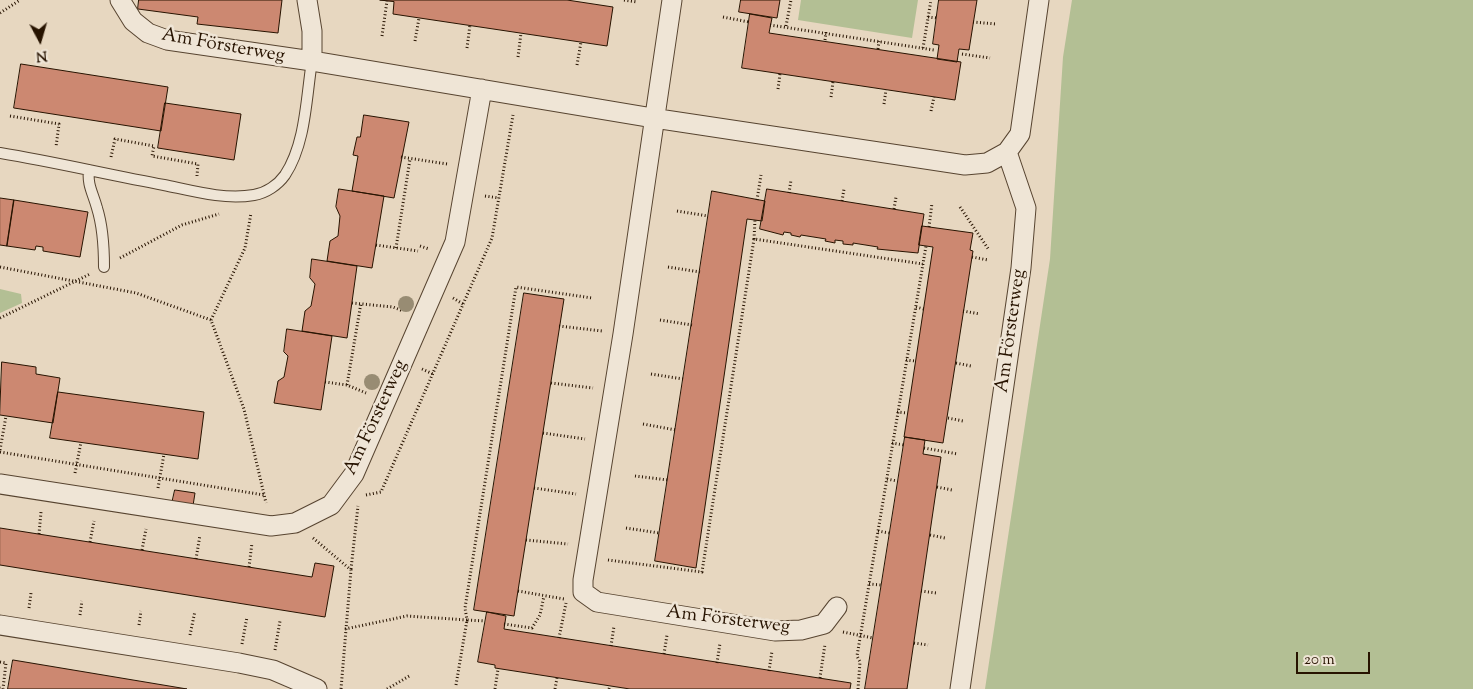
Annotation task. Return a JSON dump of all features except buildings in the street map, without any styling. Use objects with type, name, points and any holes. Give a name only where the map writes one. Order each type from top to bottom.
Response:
[{"type":"street","name":"Am Försterweg","points":[[120,0],[133,21],[148,33],[168,40],[312,61],[653,118],[965,165],[987,163],[1007,152],[1026,208],[1021,268],[960,689]]},
{"type":"street","name":"Am Försterweg","points":[[308,0],[312,31],[312,61]]},
{"type":"street","name":"Am Försterweg","points":[[672,0],[653,118],[623,334],[583,580],[583,592],[597,602],[775,631],[801,630],[824,624],[837,607]]},
{"type":"street","points":[[1007,152],[1020,134],[1039,0]]},
{"type":"street","name":"Am Försterweg","points":[[0,484],[271,526],[295,523],[331,506],[354,474],[455,242],[482,89]]},
{"type":"street","points":[[0,624],[187,653],[273,670],[317,689]]},
{"type":"lane","points":[[0,153],[222,196],[255,195],[271,189],[285,175],[289,166],[300,138],[312,61]]},
{"type":"lane","points":[[89,170],[87,183],[97,206],[103,233],[104,267]]},
{"type":"path","points":[[0,13],[20,0]]},
{"type":"path","points":[[624,0],[637,2]]},
{"type":"path","points":[[786,26],[791,0]]},
{"type":"path","points":[[923,48],[931,0]]},
{"type":"path","points":[[382,36],[387,1]]},
{"type":"path","points":[[723,16],[750,22]]},
{"type":"path","points":[[928,17],[937,18]]},
{"type":"path","points":[[415,41],[419,18]]},
{"type":"path","points":[[973,22],[996,24]]},
{"type":"path","points":[[466,48],[470,25]]},
{"type":"path","points":[[770,25],[826,32],[934,50]]},
{"type":"path","points":[[825,40],[826,32]]},
{"type":"path","points":[[518,56],[521,33]]},
{"type":"path","points":[[878,49],[879,41]]},
{"type":"path","points":[[577,66],[581,42]]},
{"type":"path","points":[[962,54],[990,58]]},
{"type":"path","points":[[778,89],[780,74]]},
{"type":"path","points":[[832,97],[833,82]]},
{"type":"path","points":[[884,104],[886,90]]},
{"type":"path","points":[[341,689],[345,629],[359,497],[381,492],[492,238],[515,95]]},
{"type":"path","points":[[931,111],[934,97]]},
{"type":"path","points":[[10,116],[60,124],[54,162]]},
{"type":"path","points":[[108,174],[115,139],[154,146],[152,156],[198,164],[195,191]]},
{"type":"path","points":[[401,157],[469,168]]},
{"type":"path","points":[[396,248],[410,159]]},
{"type":"path","points":[[757,200],[761,176]]},
{"type":"path","points":[[789,192],[791,180]]},
{"type":"path","points":[[842,201],[844,189]]},
{"type":"path","points":[[255,195],[245,248],[211,320],[244,409],[271,526]]},
{"type":"path","points":[[894,209],[896,197]]},
{"type":"path","points":[[929,227],[932,203]]},
{"type":"path","points":[[960,207],[989,250]]},
{"type":"path","points":[[677,211],[708,216]]},
{"type":"path","points":[[0,318],[76,282],[182,225],[206,218]]},
{"type":"path","points":[[606,560],[702,572],[754,239],[755,220]]},
{"type":"path","points":[[754,239],[923,264]]},
{"type":"path","points":[[376,245],[418,251]]},
{"type":"path","points":[[858,689],[860,662],[857,656],[860,636],[926,246]]},
{"type":"path","points":[[972,257],[988,260]]},
{"type":"path","points":[[0,267],[136,293],[211,320]]},
{"type":"path","points":[[668,267],[700,272]]},
{"type":"path","points":[[456,685],[467,620],[465,608],[516,287],[592,298]]},
{"type":"path","points":[[352,303],[393,308],[421,319]]},
{"type":"path","points":[[347,385],[361,304]]},
{"type":"path","points":[[916,307],[924,309]]},
{"type":"path","points":[[963,311],[980,314]]},
{"type":"path","points":[[660,320],[692,325]]},
{"type":"path","points":[[559,326],[623,334]]},
{"type":"path","points":[[906,360],[915,361]]},
{"type":"path","points":[[956,363],[971,366]]},
{"type":"path","points":[[651,374],[684,379]]},
{"type":"path","points":[[326,382],[347,385],[385,402]]},
{"type":"path","points":[[551,382],[614,390]]},
{"type":"path","points":[[897,412],[907,413]]},
{"type":"path","points":[[6,416],[0,451],[264,494]]},
{"type":"path","points":[[948,418],[963,421]]},
{"type":"path","points":[[643,424],[676,430]]},
{"type":"path","points":[[543,433],[605,442]]},
{"type":"path","points":[[71,495],[81,442]]},
{"type":"path","points":[[892,443],[904,445]]},
{"type":"path","points":[[924,448],[958,454]]},
{"type":"path","points":[[155,508],[164,454]]},
{"type":"path","points":[[635,476],[668,480]]},
{"type":"path","points":[[887,478],[897,481]]},
{"type":"path","points":[[937,487],[952,490]]},
{"type":"path","points":[[534,488],[560,492]]},
{"type":"path","points":[[39,534],[41,514]]},
{"type":"path","points":[[90,542],[94,518]]},
{"type":"path","points":[[295,523],[351,570]]},
{"type":"path","points":[[142,550],[146,527]]},
{"type":"path","points":[[626,528],[660,533]]},
{"type":"path","points":[[878,531],[889,533]]},
{"type":"path","points":[[196,559],[200,534]]},
{"type":"path","points":[[930,535],[945,538]]},
{"type":"path","points":[[248,567],[253,539]]},
{"type":"path","points":[[526,540],[553,542]]},
{"type":"path","points":[[869,584],[881,585]]},
{"type":"path","points":[[518,591],[566,599],[560,638]]},
{"type":"path","points":[[921,591],[936,593]]},
{"type":"path","points":[[504,624],[532,628],[540,615],[544,596]]},
{"type":"path","points":[[345,629],[407,616],[485,622]]},
{"type":"path","points":[[273,670],[280,621]]},
{"type":"path","points":[[849,634],[873,638]]},
{"type":"path","points":[[612,646],[613,638]]},
{"type":"path","points":[[914,643],[928,645]]},
{"type":"path","points":[[664,654],[665,646]]},
{"type":"path","points":[[717,663],[718,655]]},
{"type":"path","points":[[0,662],[6,663],[2,689],[0,688]]},
{"type":"path","points":[[768,671],[770,663]]},
{"type":"path","points":[[495,689],[498,669]]},
{"type":"path","points":[[820,678],[822,672]]},
{"type":"path","points":[[387,689],[411,676]]},
{"type":"path","points":[[555,689],[557,678]]},
{"type":"green space","points":[[801,0],[918,0],[912,38],[798,20]]},
{"type":"green space","points":[[1072,0],[1473,0],[1473,689],[985,689],[1050,259],[1063,57]]},
{"type":"green space","points":[[0,289],[21,294],[22,303],[0,313]]}]
